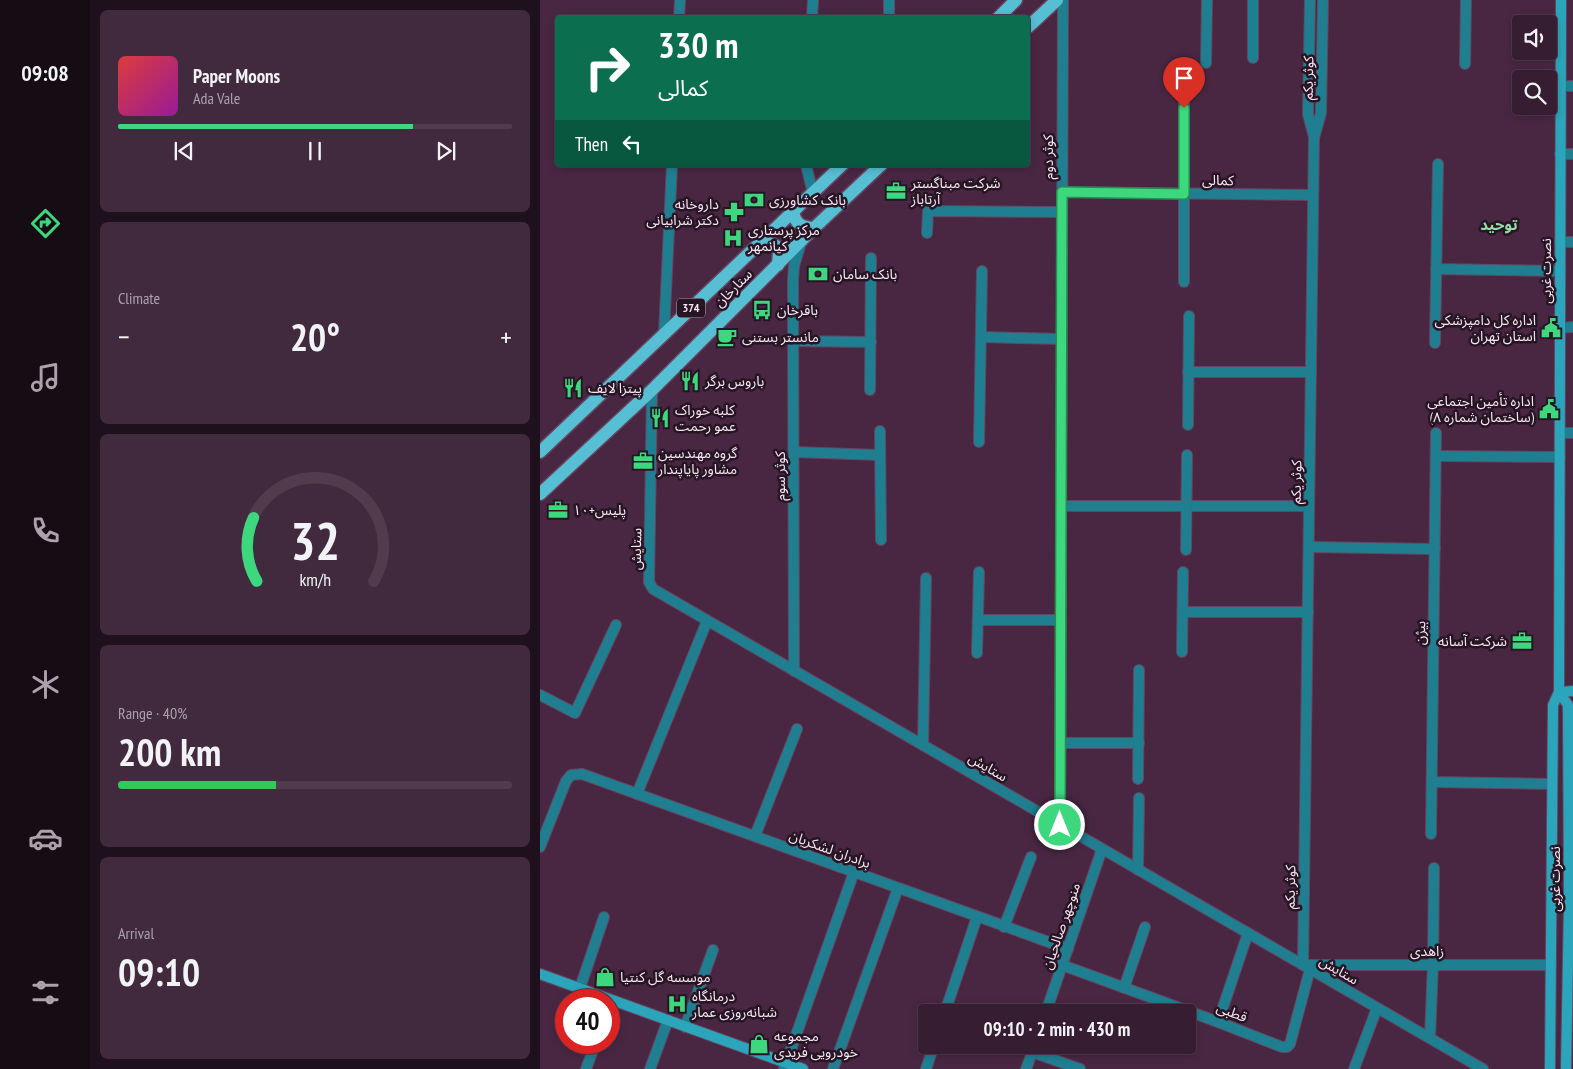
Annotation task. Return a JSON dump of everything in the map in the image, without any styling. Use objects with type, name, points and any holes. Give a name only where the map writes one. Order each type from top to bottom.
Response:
[{"type":"main road","points":[[1030,25],[1057,0]]},
{"type":"main road","name":"نصرت غربی","points":[[1550,1069],[1551,784],[1553,705],[1559,692],[1561,0]]},
{"type":"main road","points":[[1000,15],[1008,3]]},
{"type":"main road","name":"ستارخان","points":[[540,452],[840,167]]},
{"type":"main road","name":"ستارخان","points":[[540,494],[652,390],[878,167]]},
{"type":"main road","points":[[793,211],[794,218],[798,224],[804,228],[814,228]]},
{"type":"main road","points":[[754,248],[763,244],[776,246],[779,253],[778,265]]},
{"type":"main road","points":[[1559,692],[1573,691]]},
{"type":"main road","name":"نصرت غربی","points":[[1559,692],[1568,705],[1571,903],[1566,1069]]},
{"type":"main road","points":[[540,974],[580,988]]},
{"type":"main road","points":[[620,1005],[685,1026],[785,1066],[803,1069]]},
{"type":"street","points":[[679,15],[680,0]]},
{"type":"street","points":[[812,15],[813,0]]},
{"type":"street","points":[[889,0],[889,15]]},
{"type":"street","name":"کوثر دوم","points":[[1060,825],[1063,0]]},
{"type":"street","points":[[1206,62],[1207,0]]},
{"type":"street","points":[[1253,0],[1253,58]]},
{"type":"street","points":[[1310,0],[1308,114],[1314,138]]},
{"type":"street","name":"کوثر یکم","points":[[1306,967],[1314,138],[1321,113],[1323,0]]},
{"type":"street","points":[[1465,64],[1466,0]]},
{"type":"street","points":[[1561,86],[1573,86]]},
{"type":"street","points":[[1184,90],[1184,282]]},
{"type":"street","points":[[1560,154],[1573,154]]},
{"type":"street","points":[[1435,343],[1438,164]]},
{"type":"street","points":[[664,334],[672,167]]},
{"type":"street","points":[[806,167],[813,193]]},
{"type":"street","name":"کمالی","points":[[1062,192],[1313,195]]},
{"type":"street","points":[[927,233],[928,211],[1061,212]]},
{"type":"street","name":"کوثر سوم","points":[[794,671],[793,280],[795,260],[802,241]]},
{"type":"street","points":[[1560,242],[1573,242]]},
{"type":"street","points":[[870,390],[871,258]]},
{"type":"street","points":[[1436,269],[1560,271]]},
{"type":"street","points":[[767,275],[779,270],[785,270],[789,272],[793,280]]},
{"type":"street","points":[[979,442],[982,270]]},
{"type":"street","points":[[1188,425],[1189,316]]},
{"type":"street","points":[[1560,328],[1573,327]]},
{"type":"street","points":[[981,337],[1061,339]]},
{"type":"street","points":[[794,341],[871,342]]},
{"type":"street","points":[[1188,372],[1311,372]]},
{"type":"street","name":"ستایش","points":[[652,390],[649,582],[653,589],[707,622],[1483,1069]]},
{"type":"street","points":[[880,432],[880,540]]},
{"type":"street","name":"بیژن","points":[[1431,834],[1436,433]]},
{"type":"street","points":[[1560,433],[1573,433]]},
{"type":"street","points":[[794,452],[880,455]]},
{"type":"street","points":[[1186,550],[1187,455]]},
{"type":"street","points":[[1436,456],[1560,457]]},
{"type":"street","points":[[1061,506],[1309,506]]},
{"type":"street","points":[[1309,547],[1435,549]]},
{"type":"street","points":[[977,653],[979,572]]},
{"type":"street","points":[[1182,652],[1184,572]]},
{"type":"street","points":[[923,745],[926,578]]},
{"type":"street","points":[[1183,612],[1308,612]]},
{"type":"street","points":[[978,620],[1061,620]]},
{"type":"street","points":[[637,794],[707,622]]},
{"type":"street","points":[[540,695],[575,713],[616,625]]},
{"type":"street","points":[[1138,780],[1139,670]]},
{"type":"street","points":[[755,836],[797,728]]},
{"type":"street","points":[[1061,743],[1139,743]]},
{"type":"street","name":"برادران لشکریان","points":[[545,819],[568,777],[582,774],[1068,949]]},
{"type":"street","points":[[1432,782],[1551,784]]},
{"type":"street","points":[[1138,870],[1139,798]]},
{"type":"street","points":[[540,847],[545,819]]},
{"type":"street","name":"منوچهر صالحیان","points":[[1049,1004],[1102,849]]},
{"type":"street","points":[[1004,927],[1031,857]]},
{"type":"street","points":[[1430,1038],[1434,868]]},
{"type":"street","points":[[785,1066],[854,872]]},
{"type":"street","points":[[833,1069],[898,888]]},
{"type":"street","points":[[580,988],[604,917]]},
{"type":"street","points":[[948,1004],[977,917]]},
{"type":"street","points":[[1124,988],[1145,927]]},
{"type":"street","points":[[1218,1022],[1248,933]]},
{"type":"street","points":[[685,1026],[714,950]]},
{"type":"street","name":"زاهدی","points":[[1306,967],[1433,964],[1551,965]]},
{"type":"street","name":"قطبی","points":[[1062,965],[1282,1047],[1287,1047],[1290,1044],[1306,967]]},
{"type":"street","points":[[1354,1069],[1377,1008]]},
{"type":"street","points":[[650,1069],[668,1020]]},
{"type":"street","points":[[586,1069],[592,1054]]},
{"type":"street","points":[[926,1069],[931,1054]]},
{"type":"street","points":[[1026,1069],[1031,1054]]},
{"type":"street","points":[[1046,1054],[1080,1069]]},
{"type":"place","name":"شرکت مبناگستر آرتاباز","points":[[896,191]]},
{"type":"place","name":"بانک کشاورزی","points":[[754,200]]},
{"type":"place","name":"داروخانه دکتر شرابیانی","points":[[734,212]]},
{"type":"place","name":"مرکز پرستاری کیانمهر","points":[[733,238]]},
{"type":"place","name":"بانک سامان","points":[[818,274]]},
{"type":"place","name":"باقرخان","points":[[762,310]]},
{"type":"place","name":"اداره کل دامپزشکی استان تهران","points":[[1551,328]]},
{"type":"place","name":"مانستر بستنی","points":[[727,337]]},
{"type":"place","name":"باروس برگر","points":[[690,381]]},
{"type":"place","name":"پیتزا لایف","points":[[573,388]]},
{"type":"place","name":"اداره تأمین اجتماعی (ساختمان شماره ۸)","points":[[1549,409]]},
{"type":"place","name":"کلبه خوراک عمو رحمت","points":[[660,418]]},
{"type":"place","name":"گروه مهندسین مشاور پایاپندار","points":[[643,461]]},
{"type":"place","name":"پلیس+۱۰","points":[[558,510]]},
{"type":"place","name":"شرکت آسانه","points":[[1522,641]]},
{"type":"place","name":"موسسه گل کنتیا","points":[[605,977]]},
{"type":"place","name":"درمانگاه شبانه‌روزی عمار","points":[[677,1004]]},
{"type":"place","name":"مجموعه خودرویی فریدی","points":[[759,1044]]},
{"type":"district","name":"توحید","points":[[1499,225]]},
{"type":"route","points":[[1060,825],[1062,192],[1184,194],[1184,108]]}]
